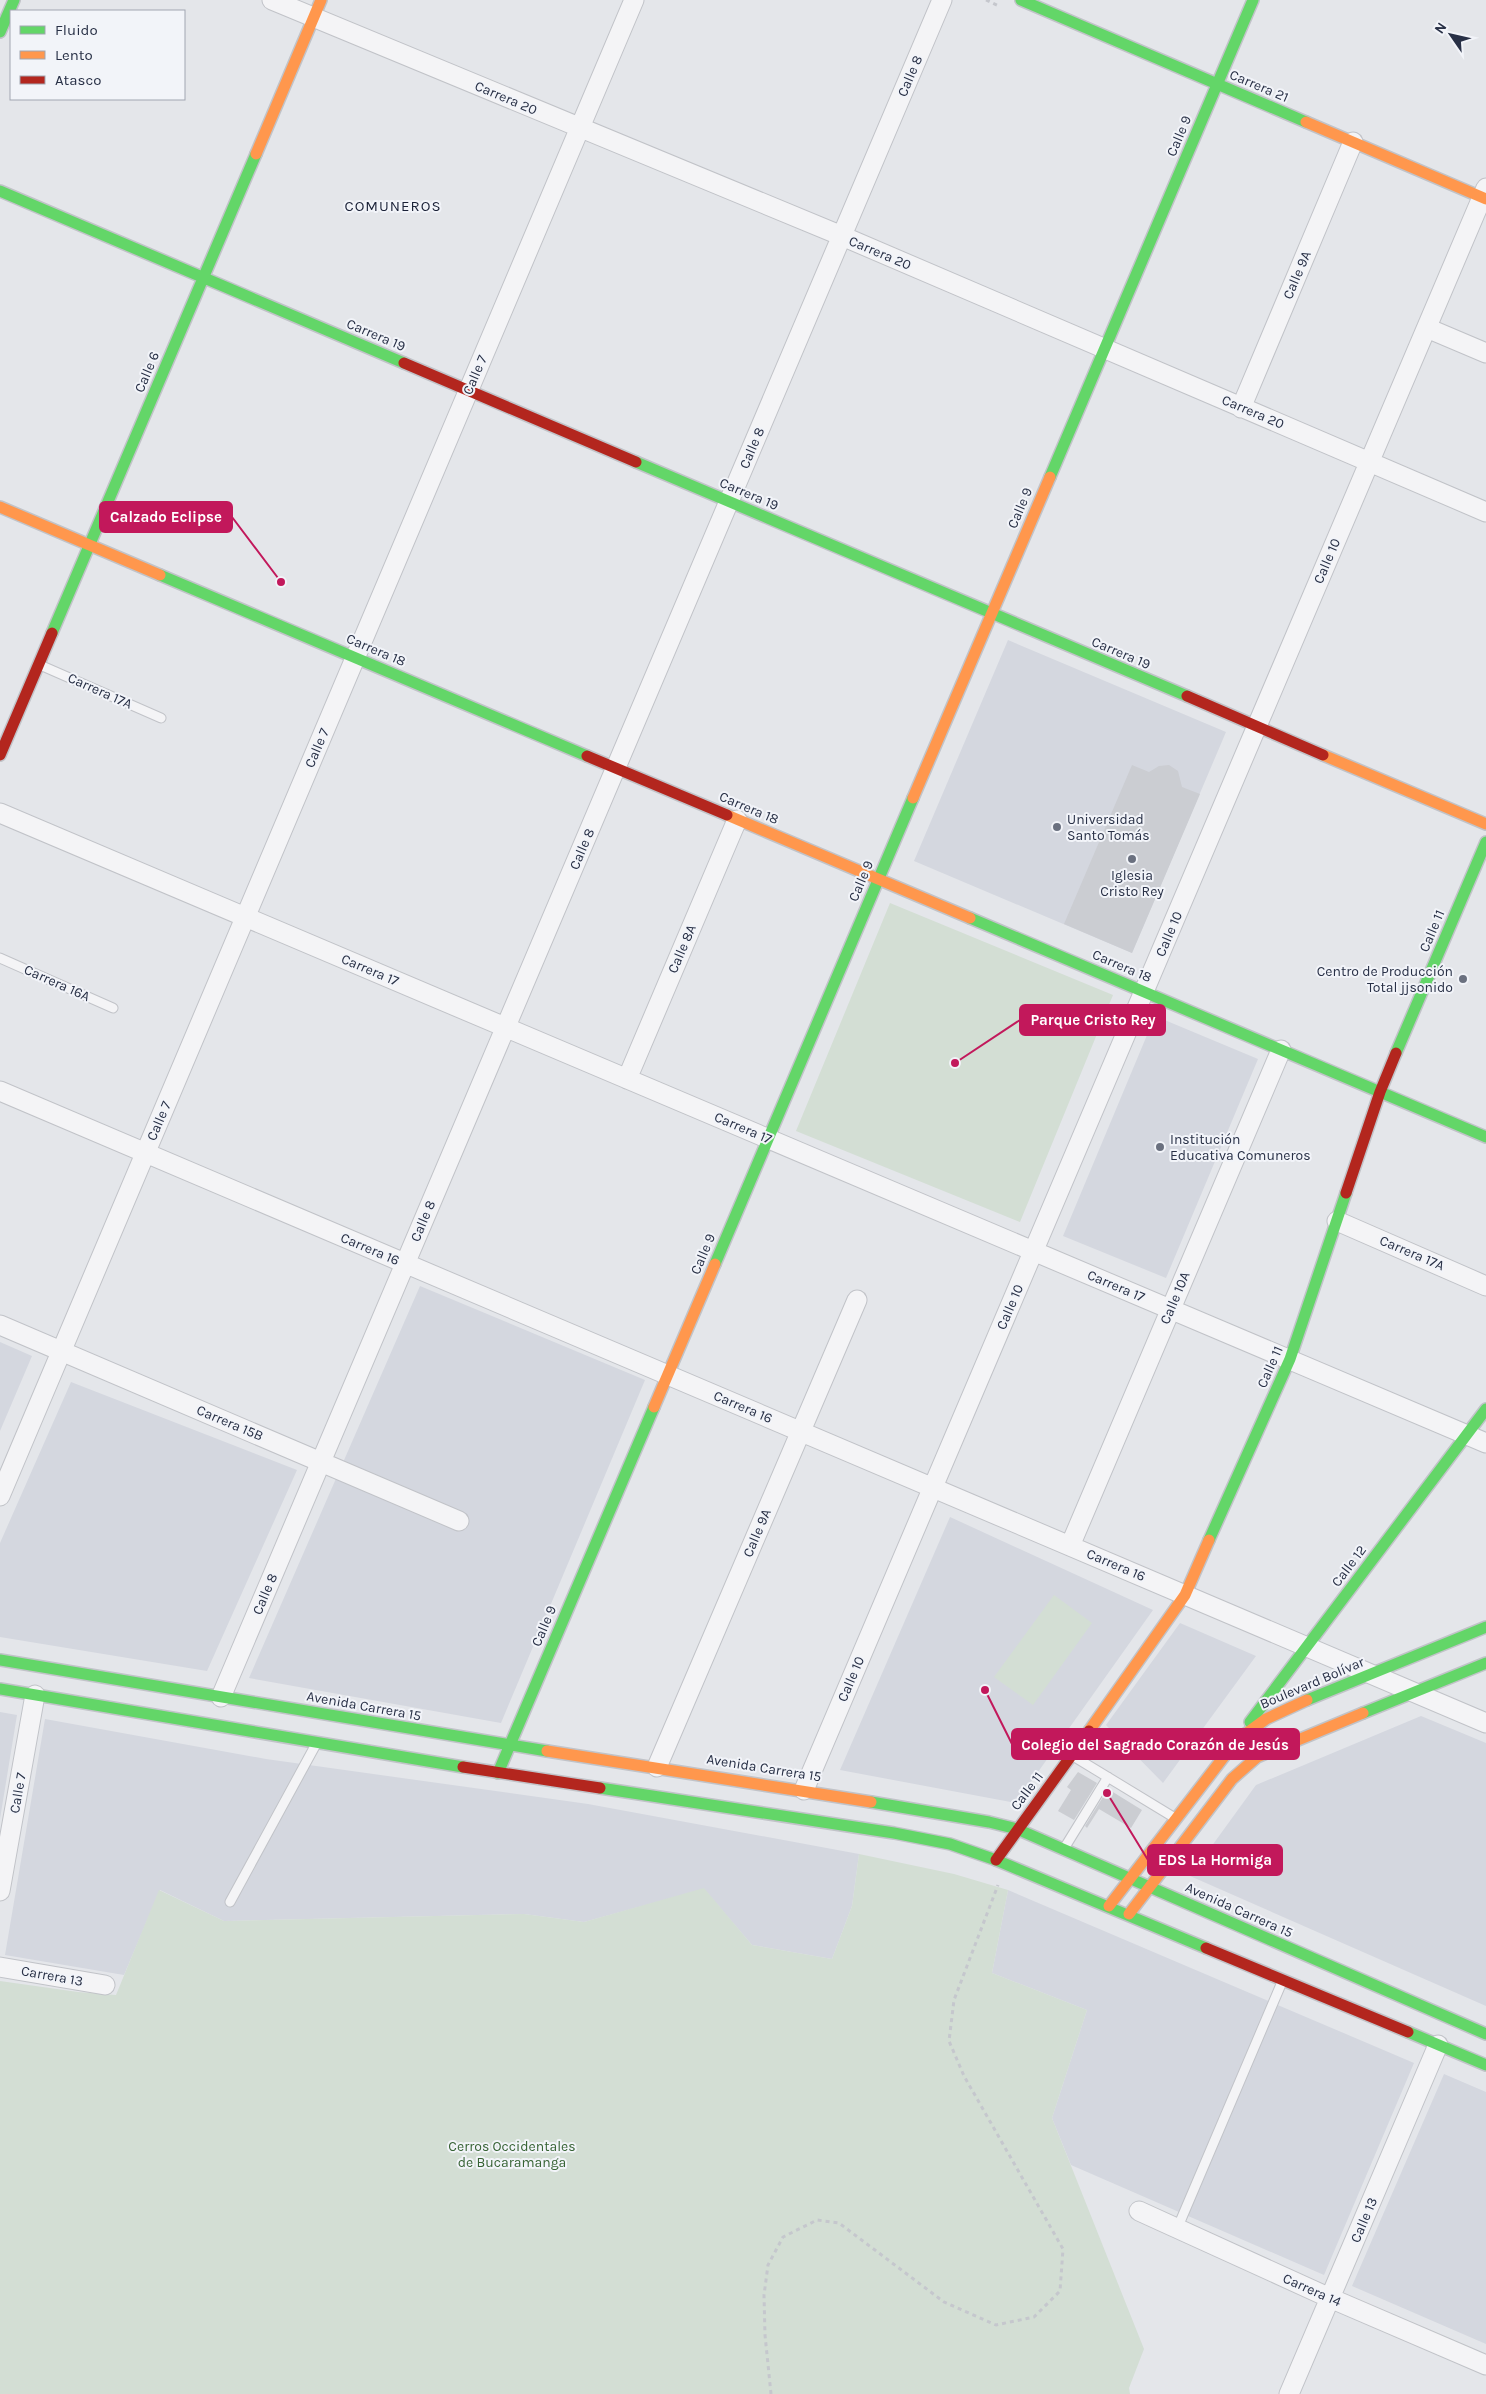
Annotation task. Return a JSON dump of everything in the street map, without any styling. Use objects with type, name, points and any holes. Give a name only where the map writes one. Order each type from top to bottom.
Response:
[{"type":"street","points":[[0,32],[14,0]]},
{"type":"street","name":"Carrera 20","points":[[272,0],[842,236],[1486,512]]},
{"type":"street","name":"Calle 6","points":[[0,755],[321,0]]},
{"type":"street","name":"Calle 7","points":[[0,1496],[634,0]]},
{"type":"street","name":"Calle 8","points":[[221,1698],[942,0]]},
{"type":"street","name":"Carrera 21","points":[[1021,0],[1353,142],[1485,195]]},
{"type":"street","name":"Calle 9","points":[[498,1773],[1252,0]]},
{"type":"street","name":"Calle 9A","points":[[1242,408],[1353,142]]},
{"type":"street","name":"Carrera 19","points":[[0,191],[1486,824]]},
{"type":"street","name":"Calle 10","points":[[804,1790],[1369,462],[1485,195]]},
{"type":"street","points":[[1427,328],[1486,354]]},
{"type":"street","name":"Carrera 18","points":[[0,507],[1486,1137]]},
{"type":"street","name":"Carrera 17","points":[[0,813],[1486,1443]]},
{"type":"street","name":"Calle 8A","points":[[627,1079],[737,820]]},
{"type":"street","name":"Calle 11","points":[[996,1860],[1167,1623],[1185,1595],[1290,1359],[1380,1092],[1486,842]]},
{"type":"street","name":"Calle 10A","points":[[1070,1546],[1281,1050]]},
{"type":"street","name":"Carrera 16","points":[[0,1091],[1486,1722]]},
{"type":"street","name":"Carrera 17A","points":[[1337,1221],[1486,1286]]},
{"type":"street","name":"Calle 9A","points":[[657,1767],[857,1300]]},
{"type":"street","name":"Carrera 15B","points":[[0,1325],[459,1521]]},
{"type":"street","name":"Calle 12","points":[[1236,1741],[1486,1410]]},
{"type":"street","name":"Boulevard Bolívar","points":[[1109,1906],[1236,1741],[1266,1719],[1283,1710],[1486,1627]]},
{"type":"street","name":"Avenida Carrera 15","points":[[0,1660],[510,1746],[804,1790],[990,1822],[1017,1829],[1486,2034]]},
{"type":"street","points":[[1129,1914],[1232,1779],[1257,1757],[1486,1663]]},
{"type":"street","points":[[0,1689],[498,1773],[894,1833],[950,1844],[996,1860],[1129,1914],[1486,2065]]},
{"type":"street","name":"Calle 7","points":[[0,1891],[35,1695]]},
{"type":"street","name":"Carrera 13","points":[[0,1967],[105,1986]]},
{"type":"street","name":"Calle 13","points":[[1289,2394],[1438,2045]]},
{"type":"street","name":"Carrera 14","points":[[1139,2211],[1330,2298],[1486,2365]]},
{"type":"lane","name":"Carrera 17A","points":[[39,664],[161,718]]},
{"type":"lane","name":"Carrera 16A","points":[[0,958],[113,1008]]},
{"type":"lane","points":[[230,1902],[317,1743]]},
{"type":"lane","points":[[1072,1755],[1175,1818]]},
{"type":"lane","points":[[1063,1850],[1108,1777]]},
{"type":"lane","points":[[1177,2228],[1283,1979]]},
{"type":"path","points":[[771,2394],[764,2335],[764,2303],[768,2265],[783,2237],[817,2220],[839,2224],[944,2302],[996,2326],[1034,2318],[1060,2291],[1064,2249],[964,2076],[949,2041],[954,2000],[990,1903],[1008,1865]]},
{"type":"shaded area","name":"Universidad Santo Tomás","points":[[1008,640],[1226,732],[1132,953],[914,861]]},
{"type":"shaded area","name":"Institución Educativa Comuneros","points":[[1155,1016],[1258,1059],[1166,1278],[1063,1236]]},
{"type":"shaded area","points":[[420,1286],[645,1380],[501,1723],[249,1678]]},
{"type":"shaded area","points":[[0,1342],[32,1356],[0,1431]]},
{"type":"shaded area","points":[[71,1382],[297,1470],[207,1671],[0,1637],[0,1543]]},
{"type":"shaded area","points":[[950,1517],[1153,1610],[1016,1803],[840,1770]]},
{"type":"shaded area","points":[[1180,1623],[1256,1656],[1163,1783],[1106,1725]]},
{"type":"shaded area","points":[[0,1712],[17,1715],[0,1819]]},
{"type":"shaded area","points":[[1421,1716],[1486,1743],[1486,2006],[1190,1876],[1256,1785]]},
{"type":"shaded area","points":[[45,1719],[266,1759],[588,1804],[859,1854],[852,1906],[832,1959],[752,1945],[704,1889],[584,1922],[524,1914],[224,1921],[160,1890],[124,1975],[5,1955]]},
{"type":"shaded area","points":[[1008,1890],[1414,2063],[1324,2275],[1071,2165],[1052,2118],[1087,2010],[992,1973]]},
{"type":"shaded area","points":[[1444,2074],[1486,2092],[1486,2344],[1352,2286]]},
{"type":"green space","points":[[890,903],[1113,995],[1020,1222],[796,1131]]},
{"type":"green space","points":[[1054,1595],[1092,1623],[1033,1705],[994,1677]]},
{"type":"green space","name":"Cerros Occidentales de Bucaramanga","points":[[859,1854],[954,1874],[1008,1890],[992,1973],[1087,2010],[1052,2118],[1144,2349],[1129,2388],[1130,2394],[0,2394],[0,1981],[78,1992],[116,1995],[159,1890],[224,1921],[524,1914],[584,1922],[704,1888],[752,1945],[832,1959],[852,1906]]},
{"type":"building","name":"Iglesia Cristo Rey","points":[[1132,765],[1149,772],[1159,766],[1169,765],[1178,771],[1182,787],[1200,794],[1132,953],[1064,924]]},
{"type":"building","points":[[1078,1772],[1097,1783],[1074,1820],[1058,1811],[1071,1790],[1067,1787]]},
{"type":"building","points":[[1108,1789],[1142,1810],[1131,1828],[1099,1809],[1087,1828],[1085,1826]]},
{"type":"traffic: fast","points":[[0,32],[14,0]]},
{"type":"traffic: fast","points":[[1021,0],[1306,122]]},
{"type":"traffic: fast","points":[[1050,477],[1253,0]]},
{"type":"traffic: fast","points":[[52,633],[256,154]]},
{"type":"traffic: fast","points":[[0,191],[404,363]]},
{"type":"traffic: fast","points":[[636,462],[1187,696]]},
{"type":"traffic: fast","points":[[160,575],[587,756]]},
{"type":"traffic: fast","points":[[715,1264],[913,798]]},
{"type":"traffic: fast","points":[[1396,1053],[1486,842]]},
{"type":"traffic: fast","points":[[970,918],[1486,1137]]},
{"type":"traffic: fast","points":[[1209,1540],[1290,1359],[1346,1193]]},
{"type":"traffic: fast","points":[[498,1773],[654,1407]]},
{"type":"traffic: fast","points":[[1250,1722],[1486,1409]]},
{"type":"traffic: fast","points":[[1307,1700],[1486,1627]]},
{"type":"traffic: fast","points":[[0,1660],[547,1751]]},
{"type":"traffic: fast","points":[[1363,1713],[1486,1663]]},
{"type":"traffic: fast","points":[[0,1689],[463,1767]]},
{"type":"traffic: fast","points":[[600,1788],[894,1833],[950,1844],[996,1860],[1206,1948]]},
{"type":"traffic: fast","points":[[871,1802],[989,1822],[1017,1829],[1486,2034]]},
{"type":"traffic: fast","points":[[1408,2032],[1486,2065]]},
{"type":"traffic: slow","points":[[256,154],[321,0]]},
{"type":"traffic: slow","points":[[1306,122],[1486,199]]},
{"type":"traffic: slow","points":[[913,798],[1050,477]]},
{"type":"traffic: slow","points":[[0,507],[160,575]]},
{"type":"traffic: slow","points":[[1323,755],[1486,824]]},
{"type":"traffic: slow","points":[[727,815],[970,918]]},
{"type":"traffic: slow","points":[[654,1407],[715,1264]]},
{"type":"traffic: slow","points":[[1089,1731],[1185,1595],[1209,1540]]},
{"type":"traffic: slow","points":[[1109,1906],[1236,1741],[1266,1719],[1307,1700]]},
{"type":"traffic: slow","points":[[1129,1914],[1232,1779],[1257,1757],[1363,1713]]},
{"type":"traffic: slow","points":[[547,1751],[871,1802]]},
{"type":"traffic: jam","points":[[404,363],[636,462]]},
{"type":"traffic: jam","points":[[0,755],[52,633]]},
{"type":"traffic: jam","points":[[1187,696],[1323,755]]},
{"type":"traffic: jam","points":[[587,756],[727,815]]},
{"type":"traffic: jam","points":[[1346,1193],[1380,1092],[1396,1053]]},
{"type":"traffic: jam","points":[[996,1860],[1089,1731]]},
{"type":"traffic: jam","points":[[463,1767],[600,1788]]},
{"type":"traffic: jam","points":[[1206,1948],[1408,2032]]},
{"type":"place","name":"Calzado Eclipse","points":[[281,582]]},
{"type":"place","name":"Universidad Santo Tomás","points":[[1057,827]]},
{"type":"place","name":"Iglesia Cristo Rey","points":[[1132,859]]},
{"type":"place","name":"Centro de Producción Total jjsonido","points":[[1463,979]]},
{"type":"place","name":"Parque Cristo Rey","points":[[955,1063]]},
{"type":"place","name":"Institución Educativa Comuneros","points":[[1160,1147]]},
{"type":"place","name":"Colegio del Sagrado Corazón de Jesús","points":[[985,1690]]},
{"type":"place","name":"EDS La Hormiga","points":[[1107,1793]]},
{"type":"district","name":"COMUNEROS","points":[[393,206]]}]
